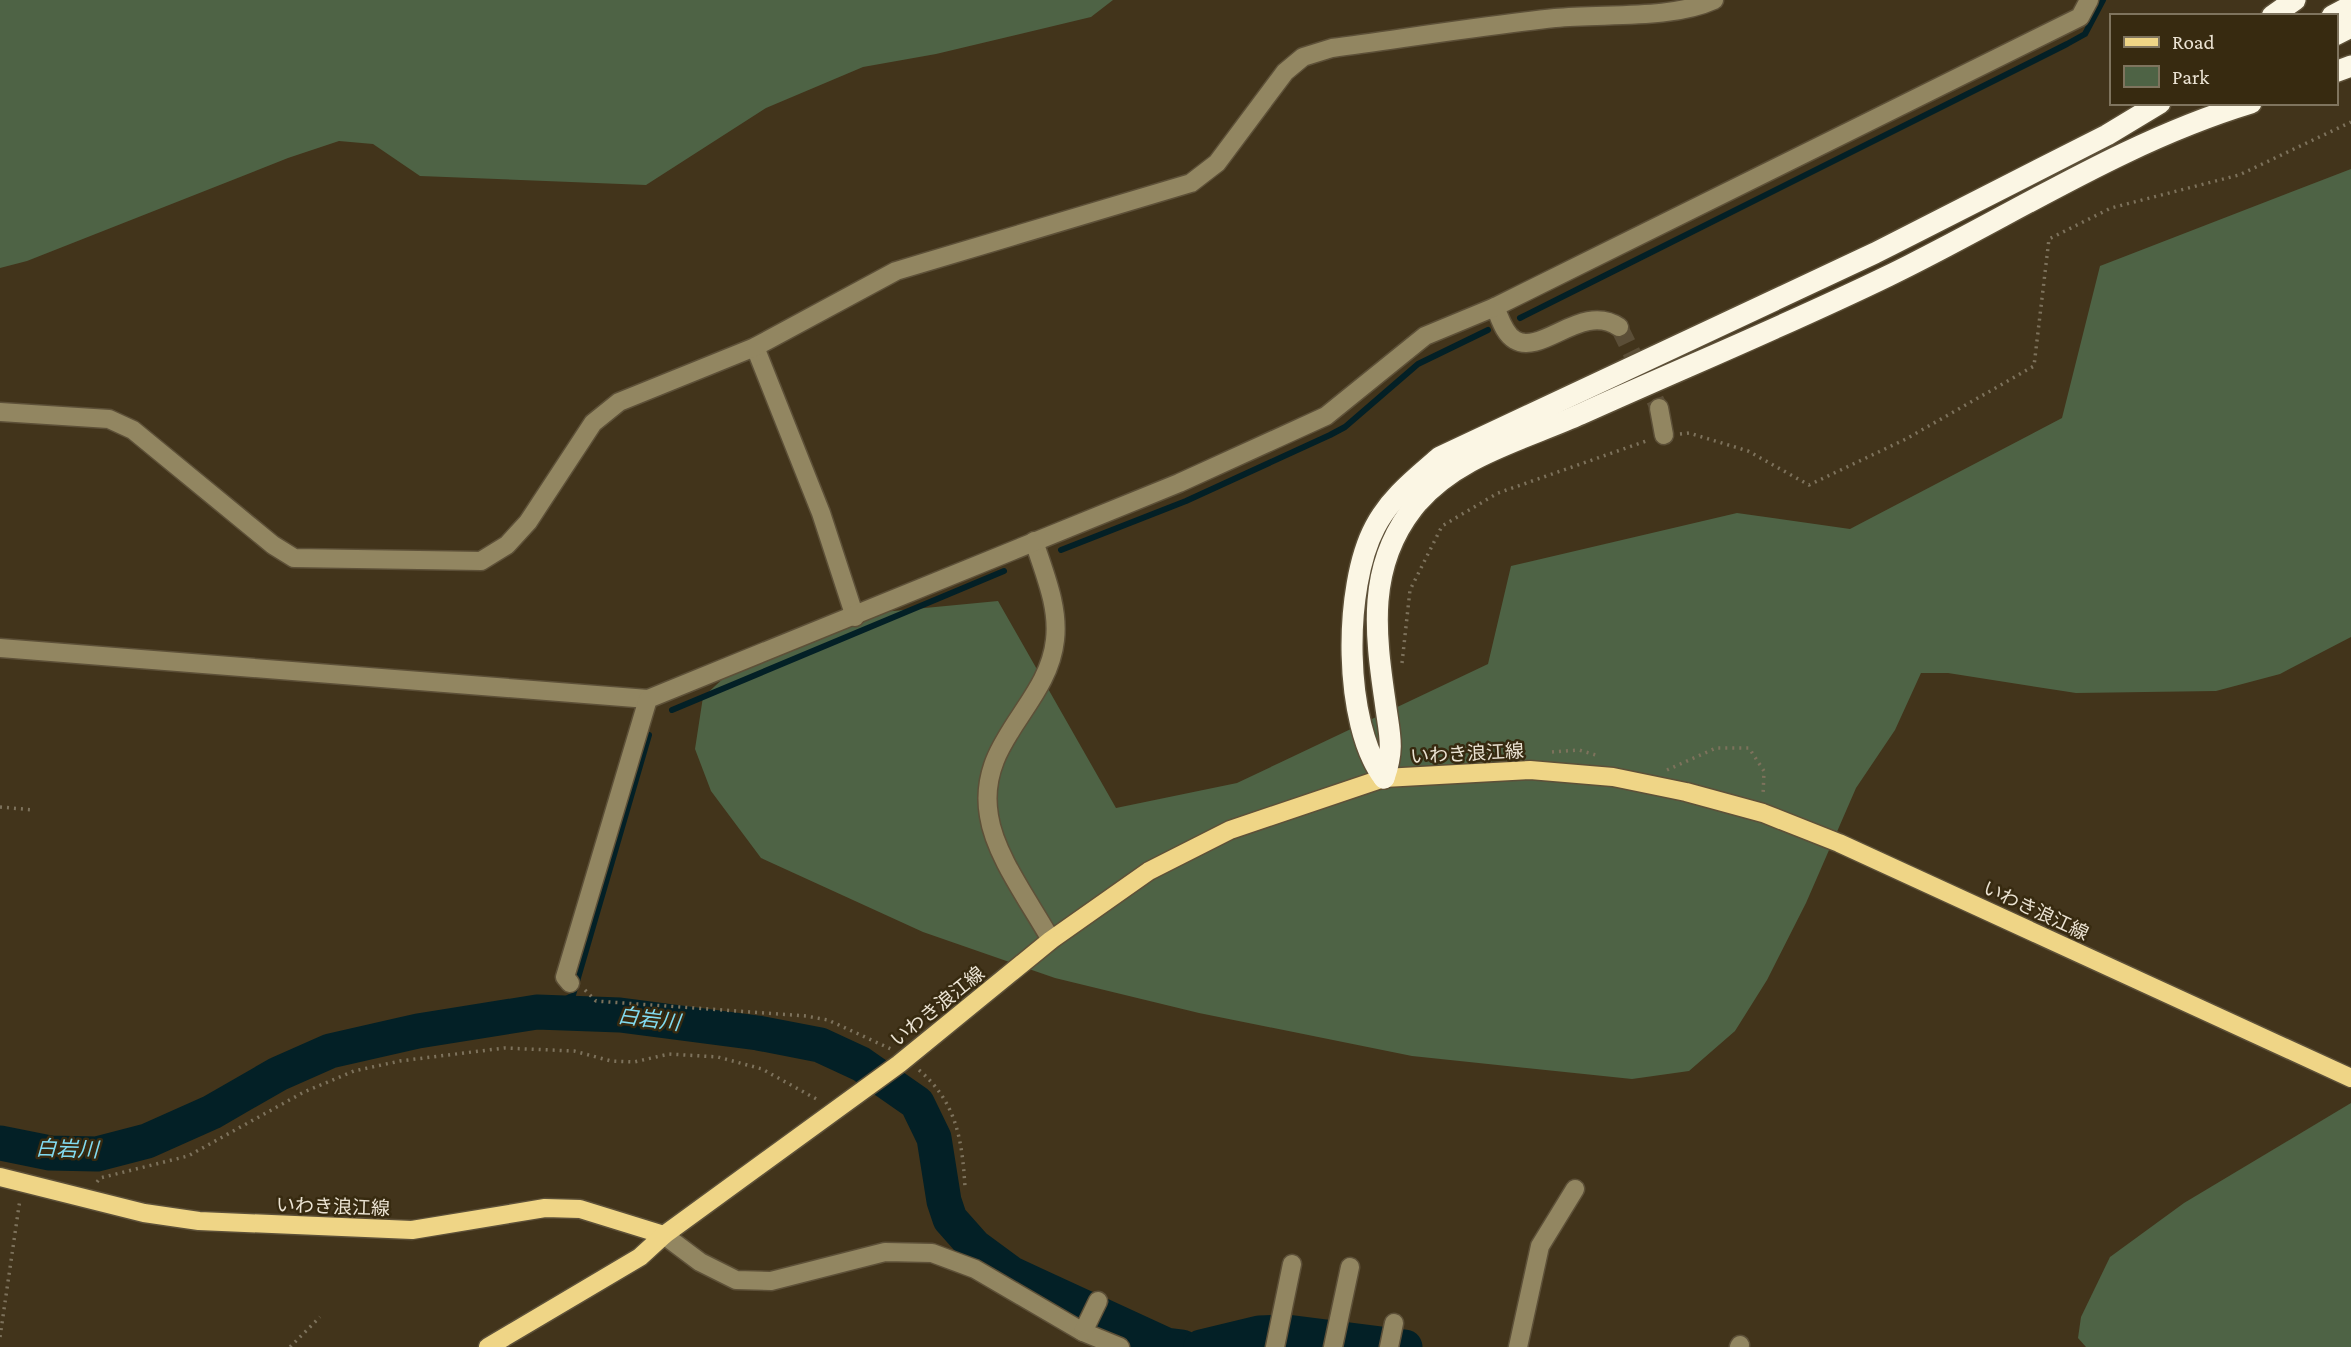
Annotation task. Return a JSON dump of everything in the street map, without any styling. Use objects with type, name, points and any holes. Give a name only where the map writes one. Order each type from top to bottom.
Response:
[{"type":"highway","points":[[2275,14],[2295,0]]},
{"type":"highway","points":[[1384,778],[1371,761],[1356,691],[1351,626],[1356,577],[1375,527],[1382,516],[1397,495],[1440,457],[1875,253],[2107,135],[2157,105]]},
{"type":"highway","points":[[1384,778],[1392,755],[1376,636],[1376,594],[1385,556],[1413,508],[1454,471],[1489,451],[1555,426],[1888,276],[2118,156],[2221,109],[2241,105]]},
{"type":"main road","name":"いわき浪江線","points":[[488,1347],[640,1257],[664,1235],[903,1061],[1051,940],[1149,871],[1230,830],[1384,778],[1530,770],[1613,777],[1686,792],[1763,813],[1839,843],[2351,1078]]},
{"type":"main road","name":"いわき浪江線","points":[[0,1177],[144,1213],[199,1221],[412,1230],[545,1208],[580,1209],[664,1235]]},
{"type":"street","points":[[0,412],[109,419],[134,430],[273,545],[294,558],[481,561],[508,545],[528,522],[593,423],[620,402],[755,347],[896,271],[1191,183],[1217,163],[1285,72],[1303,57],[1332,48],[1556,18],[1675,10],[1714,0]]},
{"type":"street","points":[[0,648],[649,699],[1179,483],[1326,416],[1426,336],[1495,307],[2080,18],[2089,0]]},
{"type":"street","points":[[1495,307],[1506,332],[1515,341],[1528,343],[1595,319],[1607,319],[1619,327]]},
{"type":"street","points":[[755,347],[821,513],[855,617]]},
{"type":"street","points":[[1659,408],[1664,435]]},
{"type":"street","points":[[1034,541],[1055,611],[1055,639],[1042,679],[1000,745],[987,790],[993,835],[1051,940]]},
{"type":"street","points":[[576,985],[565,977],[649,699]]},
{"type":"street","points":[[1519,1347],[1540,1246],[1575,1189]]},
{"type":"street","points":[[664,1235],[700,1262],[736,1280],[771,1281],[885,1252],[932,1252],[975,1269],[1086,1326],[1120,1347]]},
{"type":"street","points":[[1276,1346],[1292,1264]]},
{"type":"street","points":[[1334,1340],[1350,1267]]},
{"type":"street","points":[[1086,1326],[1098,1301]]},
{"type":"path","points":[[1403,675],[1410,590],[1442,526],[1499,493],[1664,435],[1689,433],[1748,451],[1809,485],[1906,439],[2034,366],[2049,239],[2111,208],[2239,175],[2351,122]]},
{"type":"path","points":[[1661,772],[1716,748],[1749,748],[1764,771],[1763,813]]},
{"type":"path","points":[[1551,752],[1578,750],[1602,757]]},
{"type":"path","points":[[0,807],[34,810]]},
{"type":"path","points":[[576,985],[596,1001],[806,1016],[828,1020],[903,1061],[933,1082],[951,1108],[962,1139],[965,1187]]},
{"type":"path","points":[[86,1198],[100,1178],[188,1156],[304,1092],[354,1071],[400,1061],[504,1048],[573,1051],[611,1061],[634,1062],[668,1054],[718,1057],[762,1069],[839,1108]]},
{"type":"path","points":[[0,1337],[23,1183]]},
{"type":"path","points":[[290,1347],[320,1317]]},
{"type":"green space","points":[[0,0],[1113,0],[1091,17],[936,54],[863,67],[766,108],[646,185],[420,176],[373,144],[339,141],[288,158],[27,261],[0,268]]},
{"type":"green space","points":[[2351,169],[2351,637],[2280,674],[2216,691],[2076,693],[1948,673],[1921,673],[1895,730],[1856,788],[1806,903],[1767,980],[1735,1031],[1689,1071],[1632,1079],[1412,1056],[1199,1013],[1055,978],[923,932],[761,858],[711,791],[695,749],[703,697],[749,655],[883,612],[998,601],[1116,808],[1237,783],[1488,664],[1511,566],[1737,513],[1850,529],[2062,418],[2100,266]]},
{"type":"green space","points":[[2351,1103],[2351,1347],[2086,1347],[2078,1338],[2081,1317],[2110,1257],[2184,1203]]},
{"type":"waterway","points":[[1520,318],[2067,44],[2085,34],[2103,0]]},
{"type":"waterway","points":[[1061,550],[1186,501],[1330,435],[1345,427],[1418,364],[1488,330]]},
{"type":"waterway","points":[[672,710],[1004,571]]},
{"type":"waterway","points":[[544,1012],[573,995],[649,735]]},
{"type":"waterway","name":"白岩川","points":[[0,1143],[50,1153],[97,1154],[147,1141],[212,1112],[278,1074],[330,1051],[418,1031],[537,1012],[620,1015],[758,1033],[820,1045],[861,1064],[917,1103],[934,1138],[944,1201],[950,1219],[974,1246],[1012,1274],[1166,1345],[1182,1347]]},
{"type":"waterway","name":"白岩川","points":[[1201,1347],[1259,1333],[1287,1332],[1405,1347]]},
{"type":"tunnel","points":[[1619,327],[1659,408]]}]
